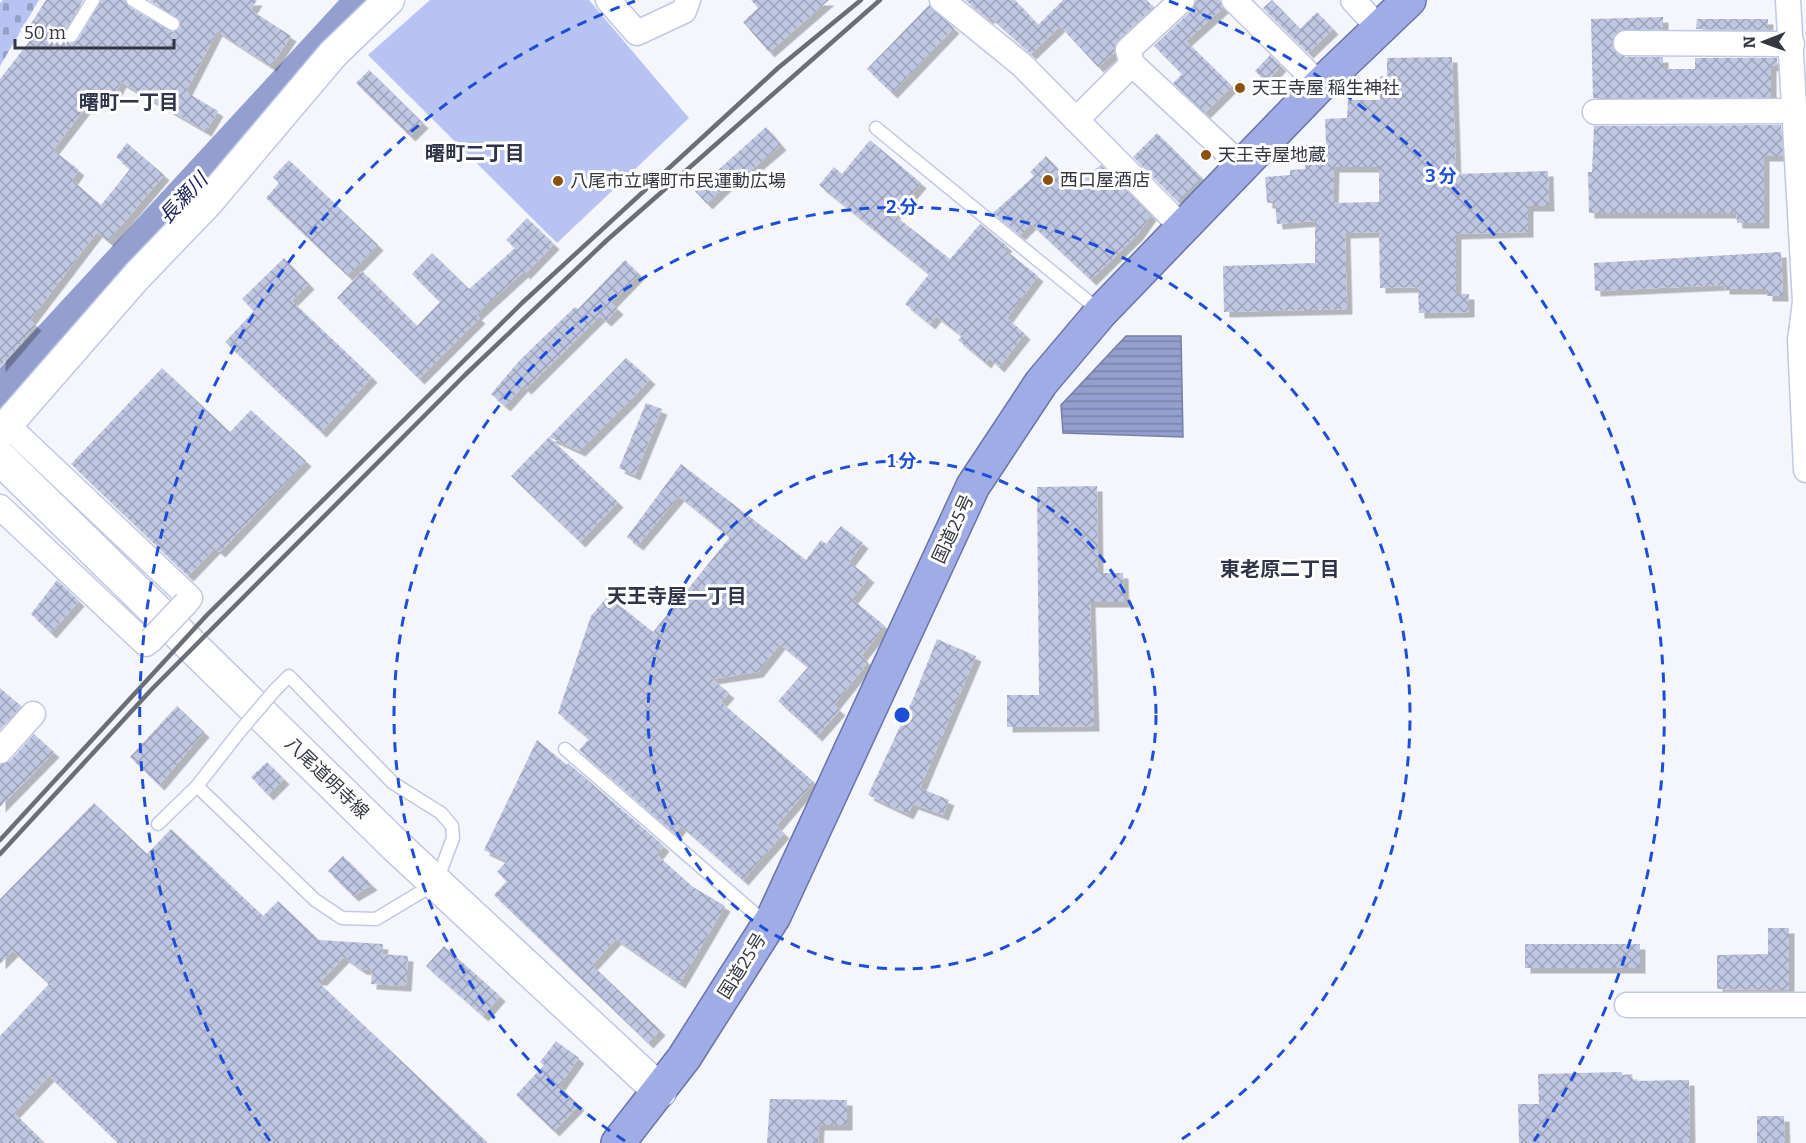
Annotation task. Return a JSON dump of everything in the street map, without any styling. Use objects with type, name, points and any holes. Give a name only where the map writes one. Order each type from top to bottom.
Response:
[{"type":"highway","name":"国道25号","points":[[618,1143],[684,1058],[768,925],[973,486],[1041,383],[1101,312],[1320,85],[1378,27],[1409,0]]},
{"type":"main road","name":"八尾道明寺線","points":[[0,458],[436,883],[660,1091]]},
{"type":"street","points":[[0,507],[146,644],[190,598],[3,428],[137,276],[208,202],[333,54],[389,0]]},
{"type":"street","points":[[609,0],[637,33],[684,11],[688,0]]},
{"type":"street","points":[[942,0],[1022,65],[1183,228]]},
{"type":"street","points":[[1182,0],[1128,50],[1132,64],[1242,166]]},
{"type":"street","points":[[1234,0],[1320,85]]},
{"type":"street","points":[[1353,0],[1378,27]]},
{"type":"street","points":[[1788,0],[1805,302],[1803,340],[1806,470]]},
{"type":"street","points":[[1626,43],[1792,44]]},
{"type":"street","points":[[1076,120],[1132,64]]},
{"type":"street","points":[[1595,112],[1795,111]]},
{"type":"street","points":[[0,751],[33,714]]},
{"type":"street","points":[[1627,1005],[1806,1005]]},
{"type":"lane","points":[[72,36],[93,0]]},
{"type":"lane","points":[[133,0],[173,24]]},
{"type":"lane","points":[[876,128],[1101,312]]},
{"type":"lane","points":[[158,824],[196,786],[240,731],[289,676],[393,783],[441,813],[452,826],[453,838],[436,883],[376,919],[342,918],[315,900],[196,786]]},
{"type":"lane","points":[[565,749],[768,925]]},
{"type":"green space","points":[[3,0],[39,0],[0,66],[0,3]]},
{"type":"green space","name":"八尾市立曙町市民運動広場","points":[[430,0],[589,0],[689,118],[557,243],[368,55]]},
{"type":"shaded area","points":[[1126,336],[1181,336],[1183,437],[1063,433],[1061,405]]},
{"type":"building","points":[[46,0],[83,0],[64,32],[64,40],[70,44],[78,40],[101,0],[125,0],[129,7],[173,32],[180,28],[180,20],[149,0],[257,0],[251,10],[291,36],[271,66],[217,31],[186,92],[218,111],[206,131],[121,82],[111,102],[96,94],[53,150],[79,170],[72,180],[101,205],[130,169],[116,157],[127,143],[164,175],[108,241],[97,232],[30,320],[36,325],[0,367],[0,79],[32,38],[25,33]]},
{"type":"building","points":[[751,0],[829,0],[769,52],[743,22],[758,8]]},
{"type":"building","points":[[965,0],[1015,0],[1038,25],[1063,0],[1147,0],[1153,7],[1118,40],[1114,53],[1098,67],[1060,26],[1031,54],[990,17],[988,19]]},
{"type":"building","points":[[1196,0],[1220,0],[1223,8],[1186,41],[1232,86],[1205,113],[1173,83],[1182,74],[1154,46],[1192,10]]},
{"type":"building","points":[[1272,0],[1300,29],[1317,12],[1333,29],[1308,53],[1263,8]]},
{"type":"building","points":[[929,5],[954,28],[892,93],[867,69]]},
{"type":"building","points":[[1663,17],[1663,29],[1618,31],[1612,42],[1614,51],[1626,57],[1663,57],[1663,69],[1695,69],[1695,58],[1777,58],[1777,65],[1771,66],[1771,97],[1593,98],[1591,19]]},
{"type":"building","points":[[1697,19],[1768,19],[1768,29],[1775,30],[1696,29]]},
{"type":"building","points":[[1270,55],[1281,66],[1266,82],[1255,71]]},
{"type":"building","points":[[1452,57],[1456,174],[1548,171],[1549,206],[1528,206],[1528,232],[1456,234],[1456,294],[1469,294],[1469,312],[1419,313],[1418,287],[1380,288],[1379,232],[1345,233],[1347,309],[1224,312],[1223,266],[1315,263],[1315,221],[1277,224],[1275,203],[1267,203],[1265,177],[1290,175],[1290,170],[1305,169],[1305,145],[1326,144],[1325,119],[1347,118],[1348,100],[1380,100],[1380,76],[1387,76],[1387,58]],"holes":[[[1334,167],[1379,167],[1379,202],[1333,203]]]},
{"type":"building","points":[[369,70],[423,123],[410,136],[356,83]]},
{"type":"building","points":[[1781,125],[1783,156],[1764,156],[1764,223],[1737,223],[1736,213],[1589,213],[1588,172],[1592,172],[1594,126]]},
{"type":"building","points":[[766,127],[781,145],[742,178],[738,174],[707,204],[695,191]]},
{"type":"building","points":[[1157,133],[1202,178],[1178,202],[1133,157]]},
{"type":"building","points":[[870,140],[921,183],[894,215],[950,259],[980,224],[1007,246],[1004,249],[1038,276],[1007,318],[1025,334],[999,367],[989,358],[986,363],[958,340],[962,336],[936,316],[930,324],[905,304],[929,274],[819,185],[834,167],[842,174]]},
{"type":"building","points":[[1046,156],[1073,185],[1101,165],[1151,215],[1138,234],[1091,280],[1031,224],[1020,235],[993,213],[1034,176],[1030,172]]},
{"type":"building","points":[[289,160],[378,245],[348,276],[266,198],[279,183],[273,177]]},
{"type":"building","points":[[527,218],[554,244],[525,274],[523,272],[476,315],[480,318],[419,379],[337,298],[362,271],[417,326],[440,302],[412,274],[432,253],[469,289],[515,248],[506,240]]},
{"type":"building","points":[[1781,252],[1783,296],[1767,296],[1767,289],[1724,289],[1724,285],[1595,291],[1594,263]]},
{"type":"building","points":[[284,258],[309,284],[292,301],[372,377],[321,432],[225,342],[254,311],[242,299]]},
{"type":"building","points":[[625,260],[639,274],[611,303],[618,309],[606,321],[600,316],[526,389],[523,386],[505,406],[491,394],[520,360],[575,307],[578,309]]},
{"type":"building","points":[[626,358],[650,379],[631,400],[580,451],[549,437]]},
{"type":"building","points":[[162,368],[230,432],[251,410],[306,461],[220,552],[215,548],[188,576],[71,464]]},
{"type":"building","points":[[646,403],[662,409],[635,475],[619,468]]},
{"type":"building","points":[[549,437],[618,502],[580,542],[511,476]]},
{"type":"building","points":[[681,464],[806,560],[821,540],[826,544],[841,526],[863,543],[849,562],[869,577],[852,599],[885,626],[861,656],[868,662],[834,705],[840,710],[817,736],[778,701],[808,667],[780,644],[758,672],[712,679],[729,693],[721,702],[814,782],[776,826],[784,833],[743,880],[681,826],[675,834],[579,750],[589,739],[558,713],[591,616],[608,596],[653,632],[730,537],[679,496],[638,545],[627,537]]},
{"type":"building","points":[[1097,486],[1098,573],[1123,573],[1124,602],[1090,602],[1094,726],[1007,727],[1007,695],[1039,695],[1037,487]]},
{"type":"building","points":[[57,580],[79,601],[51,633],[31,614]]},
{"type":"building","points":[[937,639],[976,656],[920,788],[949,800],[943,815],[913,804],[908,814],[868,795],[913,699]]},
{"type":"building","points":[[0,688],[21,706],[0,730]]},
{"type":"building","points":[[177,706],[204,732],[159,785],[130,757]]},
{"type":"building","points":[[34,734],[54,752],[0,807],[0,765],[11,760]]},
{"type":"building","points":[[537,740],[567,765],[568,763],[664,846],[657,855],[693,887],[725,906],[680,983],[616,939],[592,965],[660,1030],[648,1043],[494,895],[507,881],[497,872],[507,861],[484,850]]},
{"type":"building","points":[[267,762],[284,779],[268,795],[251,777]]},
{"type":"building","points":[[94,803],[147,854],[171,829],[263,916],[278,901],[319,940],[383,944],[382,954],[408,956],[406,986],[371,984],[372,970],[361,969],[344,957],[322,980],[316,980],[488,1143],[118,1143],[49,1076],[14,1113],[45,1143],[0,1143],[0,1036],[49,984],[13,951],[0,964],[0,899]]},
{"type":"building","points":[[343,856],[372,885],[353,896],[328,871]]},
{"type":"building","points":[[1768,928],[1789,928],[1789,990],[1717,989],[1717,955],[1768,954]]},
{"type":"building","points":[[1525,944],[1640,944],[1640,968],[1525,968]]},
{"type":"building","points":[[444,946],[500,996],[483,1016],[426,966]]},
{"type":"building","points":[[556,1041],[579,1058],[559,1086],[579,1105],[554,1131],[516,1095],[544,1065],[540,1062]]},
{"type":"building","points":[[1622,1072],[1622,1075],[1632,1074],[1633,1081],[1689,1080],[1690,1143],[1519,1143],[1518,1104],[1539,1104],[1538,1074]]},
{"type":"building","points":[[770,1099],[847,1100],[847,1125],[819,1125],[818,1143],[767,1143]]},
{"type":"building","points":[[1757,1116],[1784,1116],[1785,1143],[1757,1143]]},
{"type":"waterway","name":"長瀬川","points":[[0,396],[365,0]]},
{"type":"railway","points":[[0,840],[206,616],[522,303],[778,68],[861,0]]},
{"type":"railway","points":[[0,854],[152,689],[465,375],[606,241],[880,0]]},
{"type":"place","name":"天王寺屋 稲生神社","points":[[1240,88]]},
{"type":"place","name":"天王寺屋地蔵","points":[[1206,155]]},
{"type":"place","name":"西口屋酒店","points":[[1048,180]]},
{"type":"place","name":"八尾市立曙町市民運動広場","points":[[558,181]]},
{"type":"district","name":"曙町一丁目","points":[[129,102]]},
{"type":"district","name":"曙町二丁目","points":[[475,153]]},
{"type":"district","name":"東老原二丁目","points":[[1280,569]]},
{"type":"district","name":"天王寺屋一丁目","points":[[677,596]]}]
